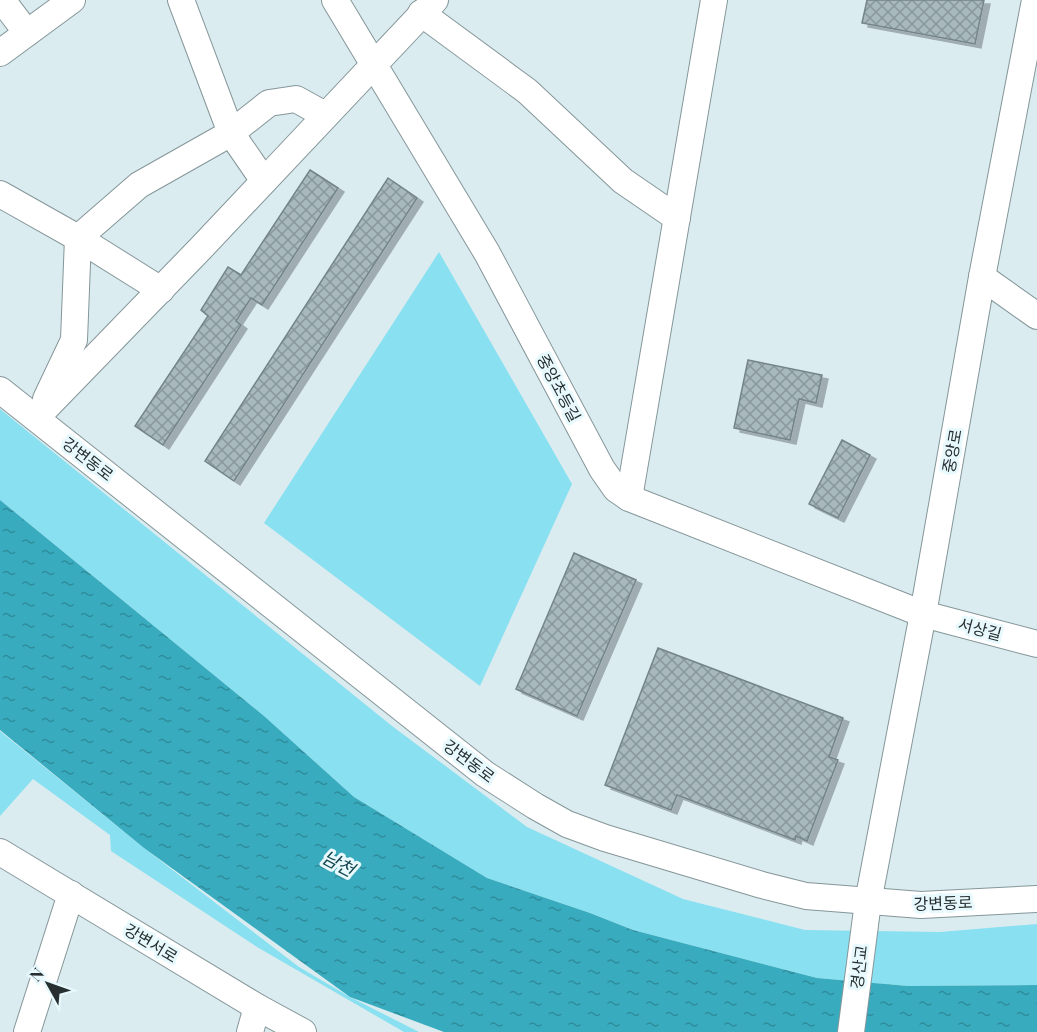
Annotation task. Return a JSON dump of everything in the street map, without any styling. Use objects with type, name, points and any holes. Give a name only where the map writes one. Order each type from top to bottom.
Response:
[{"type":"street","points":[[2,0],[27,33]]},
{"type":"street","points":[[0,53],[72,0]]},
{"type":"street","points":[[181,0],[231,133],[264,181]]},
{"type":"street","name":"중앙초등길","points":[[335,0],[487,253],[602,469],[616,489],[629,498],[923,614]]},
{"type":"street","points":[[629,498],[714,0]]},
{"type":"street","name":"중앙로","points":[[868,902],[1035,0]]},
{"type":"street","points":[[36,418],[161,290],[428,7],[527,91],[623,181],[677,218]]},
{"type":"street","points":[[36,418],[74,340],[78,238],[139,185],[231,133],[269,103],[296,99],[325,115]]},
{"type":"street","points":[[0,194],[78,238],[161,290]]},
{"type":"street","points":[[982,277],[1037,316]]},
{"type":"street","name":"강변동로","points":[[0,390],[485,774],[567,824],[605,838],[806,896],[921,905],[1037,899]]},
{"type":"street","name":"서상길","points":[[923,614],[1037,644]]},
{"type":"street","name":"강변서로","points":[[0,852],[257,1007],[303,1032]]},
{"type":"street","points":[[27,1032],[71,894]]},
{"type":"street","name":"경산교","points":[[851,1032],[868,902]]},
{"type":"street","points":[[250,1032],[257,1007]]},
{"type":"shaded area","points":[[439,252],[572,484],[480,686],[264,523]]},
{"type":"shaded area","points":[[0,409],[392,726],[527,827],[683,899],[805,930],[940,932],[1037,924],[1037,985],[908,986],[817,978],[633,930],[487,878],[354,797],[264,716],[0,500]]},
{"type":"shaded area","points":[[0,731],[144,848],[299,967],[350,997],[419,1032],[404,1032],[257,947],[111,851],[110,835],[33,779],[0,816]]},
{"type":"water","name":"남천","points":[[0,500],[264,716],[354,797],[487,878],[633,930],[817,978],[908,986],[1037,985],[1037,1032],[444,1032],[350,997],[144,848],[0,730]]},
{"type":"building","points":[[867,0],[984,0],[975,44],[862,23]]},
{"type":"building","points":[[310,170],[338,188],[262,305],[251,298],[236,321],[241,325],[163,445],[135,426],[208,316],[201,310],[228,267],[241,275]]},
{"type":"building","points":[[388,178],[417,198],[234,481],[205,461]]},
{"type":"building","points":[[748,360],[822,375],[816,403],[799,399],[790,440],[734,428]]},
{"type":"building","points":[[842,440],[870,455],[838,518],[809,504]]},
{"type":"building","points":[[574,553],[636,580],[577,716],[516,689]]},
{"type":"building","points":[[658,648],[843,718],[829,757],[838,760],[807,841],[796,836],[795,840],[677,795],[671,810],[605,785]]}]
